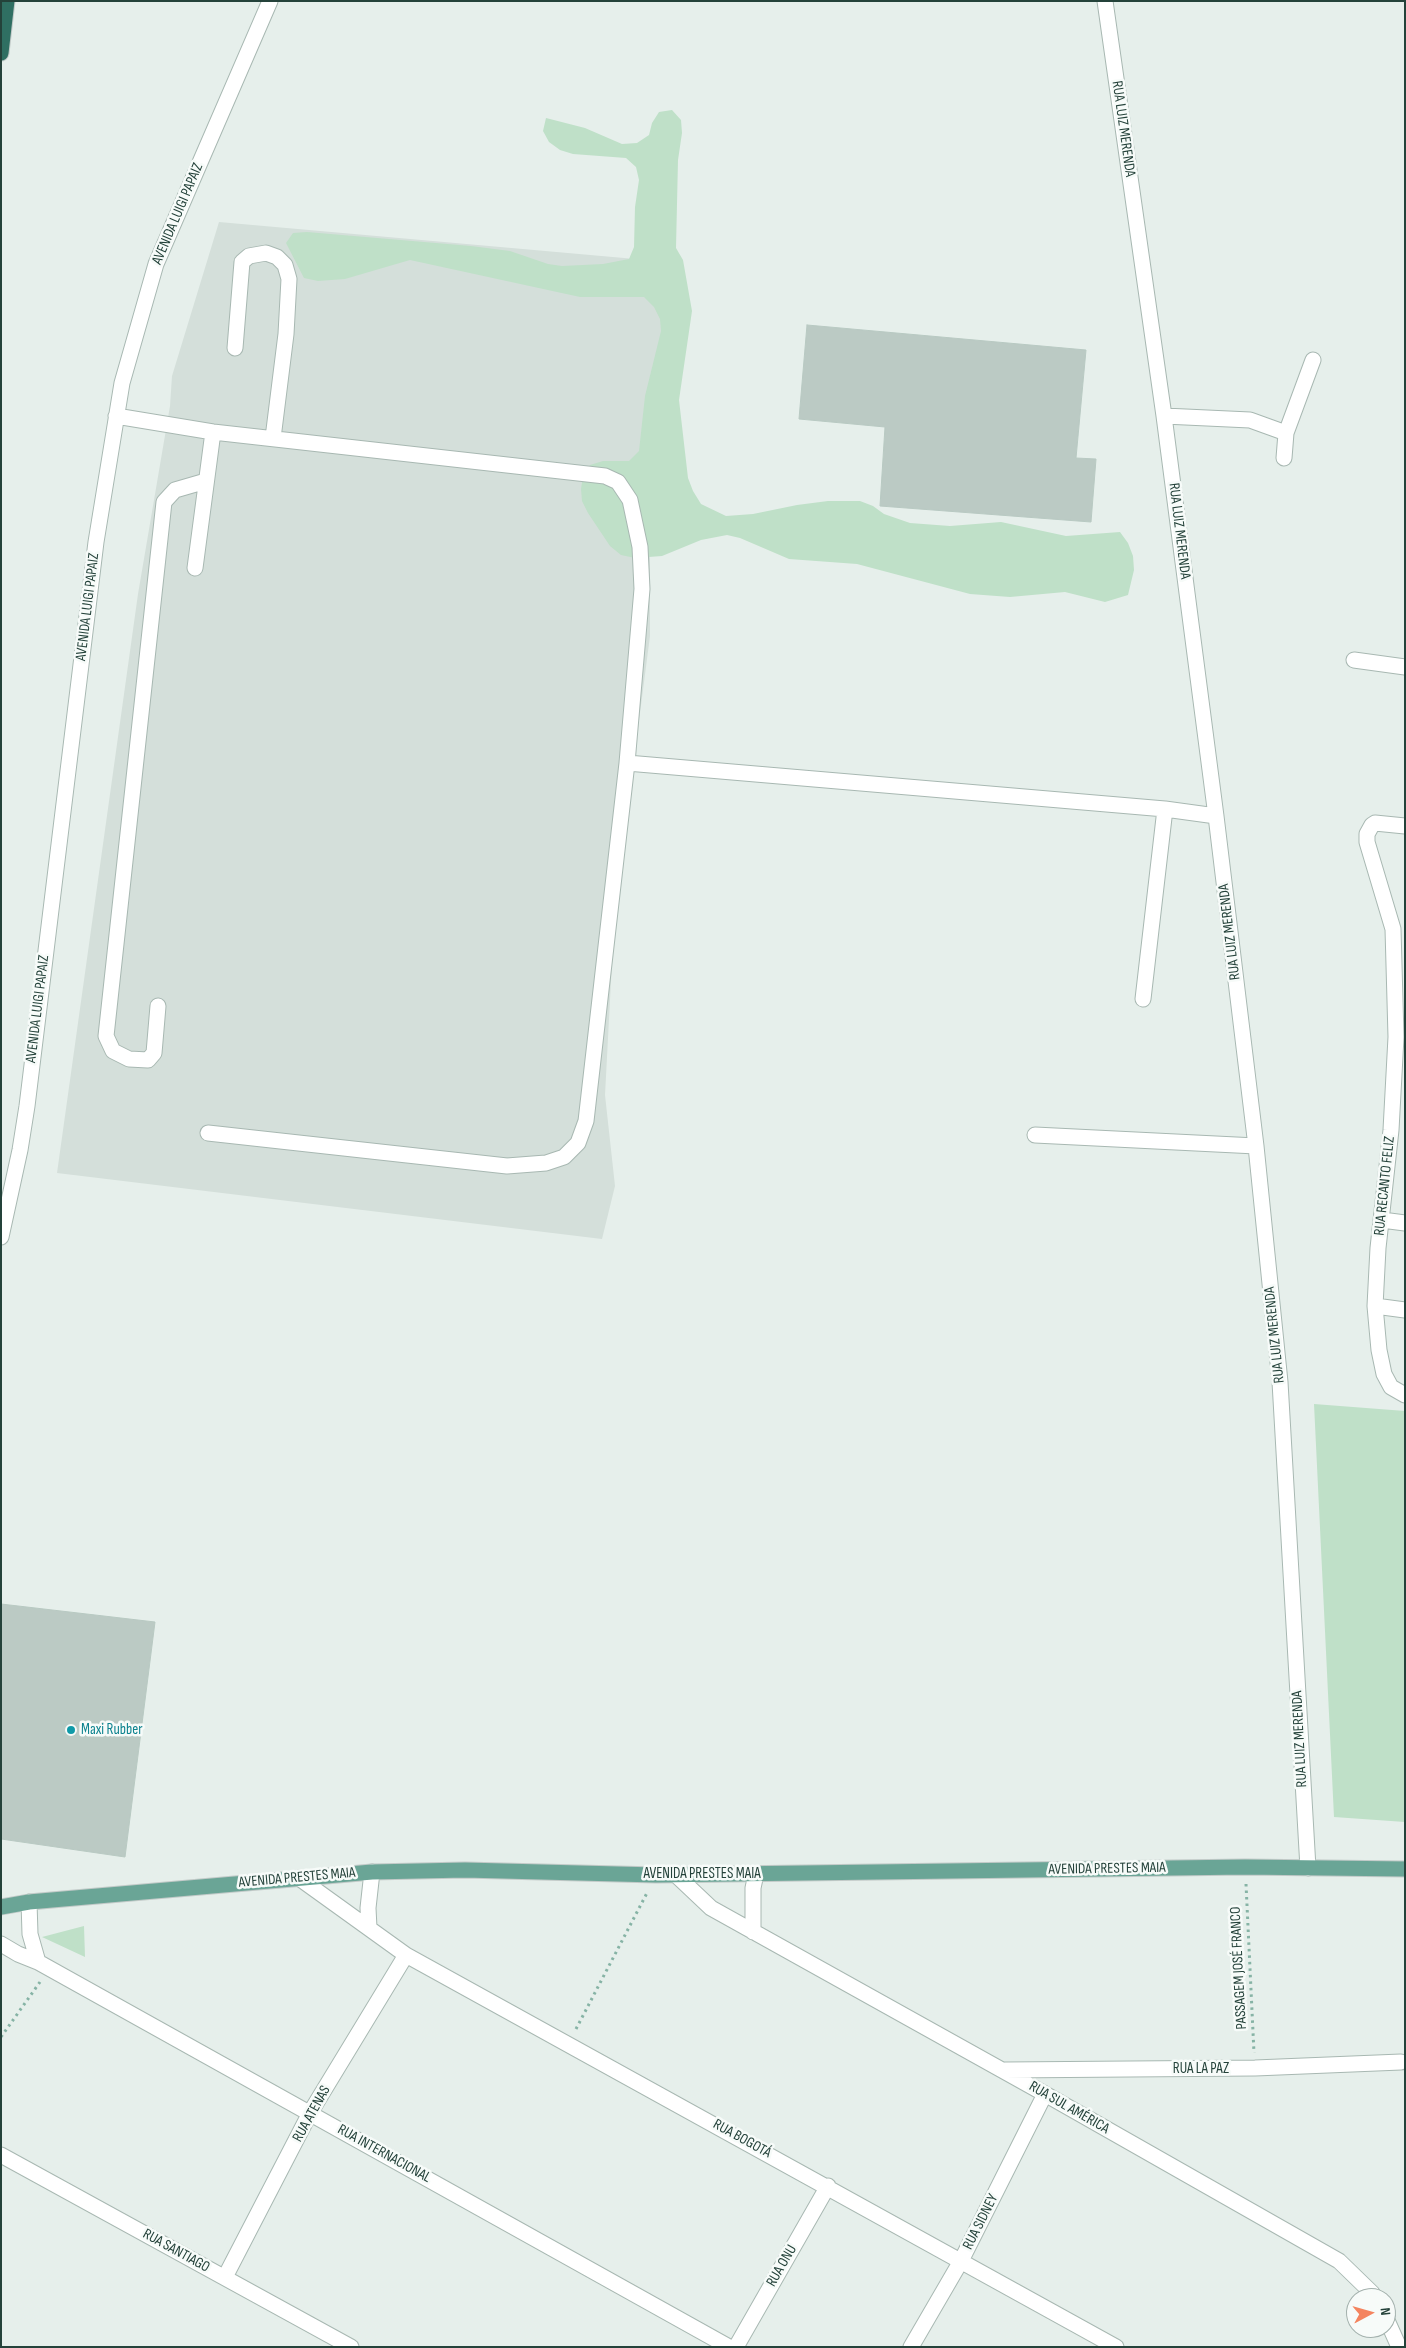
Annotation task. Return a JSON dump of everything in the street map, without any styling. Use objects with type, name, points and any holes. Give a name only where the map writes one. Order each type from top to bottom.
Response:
[{"type":"highway","points":[[1,54],[7,1]]},
{"type":"main road","name":"AVENIDA PRESTES MAIA","points":[[1,1907],[29,1902],[372,1872],[465,1870],[656,1875],[1245,1867],[1405,1869]]},
{"type":"street","name":"AVENIDA LUIGI PAPAIZ","points":[[1,1237],[20,1150],[96,542],[122,383],[156,264],[270,1]]},
{"type":"street","name":"RUA LUIZ MERENDA","points":[[1105,1],[1164,416],[1216,816],[1256,1146],[1280,1382],[1308,1868]]},
{"type":"street","points":[[235,348],[242,262],[249,256],[266,253],[277,257],[285,265],[289,278],[286,334],[273,438]]},
{"type":"street","points":[[1284,458],[1286,433],[1313,360]]},
{"type":"street","points":[[116,416],[213,432],[605,476],[618,482],[630,500],[637,527],[642,589],[627,763],[586,1121],[578,1143],[564,1157],[546,1163],[507,1166],[208,1133]]},
{"type":"street","points":[[1164,416],[1250,420],[1286,433]]},
{"type":"street","points":[[195,568],[213,432]]},
{"type":"street","points":[[158,1006],[154,1053],[148,1060],[129,1059],[113,1051],[106,1036],[164,502],[175,490],[206,481]]},
{"type":"street","points":[[1354,660],[1405,667]]},
{"type":"street","points":[[627,763],[1165,809],[1216,816]]},
{"type":"street","points":[[1143,999],[1165,809]]},
{"type":"street","name":"RUA RECANTO FELIZ","points":[[1405,826],[1375,823],[1372,824],[1367,834],[1368,842],[1399,930],[1400,1037],[1398,1131],[1382,1220],[1375,1306],[1379,1350],[1384,1374],[1391,1387],[1405,1395]]},
{"type":"street","points":[[1035,1135],[1256,1146]]},
{"type":"street","points":[[1382,1220],[1405,1223]]},
{"type":"street","points":[[1375,1306],[1405,1310]]},
{"type":"street","points":[[369,1928],[368,1908],[372,1872]]},
{"type":"street","name":"RUA SUL AMÉRICA","points":[[675,1874],[710,1908],[1045,2094],[1339,2261],[1368,2288]]},
{"type":"street","points":[[753,1932],[753,1888],[756,1874]]},
{"type":"street","name":"RUA BOGOTÁ","points":[[299,1878],[406,1954],[1116,2347]]},
{"type":"street","points":[[29,1902],[30,1934],[44,1965]]},
{"type":"street","name":"RUA INTERNACIONAL","points":[[1,1944],[18,1954],[44,1965],[729,2347]]},
{"type":"street","name":"RUA ATENAS","points":[[225,2277],[310,2113],[406,1954]]},
{"type":"street","name":"RUA LA PAZ","points":[[1002,2070],[1255,2068],[1401,2062]]},
{"type":"street","name":"RUA SIDNEY","points":[[910,2347],[961,2261],[1045,2094]]},
{"type":"street","name":"RUA SANTIAGO","points":[[1,2155],[351,2347]]},
{"type":"street","name":"RUA ONU","points":[[736,2347],[828,2186]]},
{"type":"path","name":"PASSAGEM JOSÉ FRANCO","points":[[1245,1867],[1255,2068]]},
{"type":"path","points":[[568,2043],[656,1875]]},
{"type":"path","points":[[1,2037],[44,1965]]},
{"type":"shaded area","points":[[219,222],[669,262],[650,512],[650,636],[615,905],[605,1095],[615,1186],[602,1239],[57,1173],[138,594],[170,406],[172,376]]},
{"type":"green space","points":[[672,110],[681,120],[682,133],[678,160],[676,248],[683,260],[692,311],[679,400],[688,478],[701,504],[726,516],[753,514],[828,501],[860,501],[873,506],[884,514],[910,523],[950,526],[1001,522],[1066,536],[1120,532],[1128,543],[1133,556],[1134,570],[1128,595],[1105,602],[1065,592],[1010,597],[970,594],[857,564],[789,559],[740,538],[727,535],[701,540],[662,556],[635,558],[621,555],[610,546],[588,513],[582,501],[581,489],[583,476],[590,465],[603,461],[629,461],[639,451],[645,396],[661,331],[660,319],[654,307],[644,297],[580,297],[410,260],[345,279],[318,281],[304,278],[286,243],[293,233],[307,232],[510,251],[548,264],[562,266],[603,264],[629,259],[634,247],[635,207],[639,180],[636,167],[626,158],[573,154],[560,150],[549,142],[543,131],[546,118],[585,128],[622,144],[637,143],[649,135],[652,123],[659,112]]},
{"type":"green space","points":[[1314,1404],[1405,1411],[1405,1822],[1334,1817]]},
{"type":"green space","points":[[84,1926],[85,1957],[42,1937]]},
{"type":"building","points":[[807,325],[1086,350],[1076,458],[1096,459],[1091,522],[880,506],[885,427],[799,419]]},
{"type":"building","name":"Maxi Rubber","points":[[1,1604],[155,1622],[125,1857],[1,1839]]},
{"type":"place","name":"Maxi Rubber","points":[[71,1730]]}]
